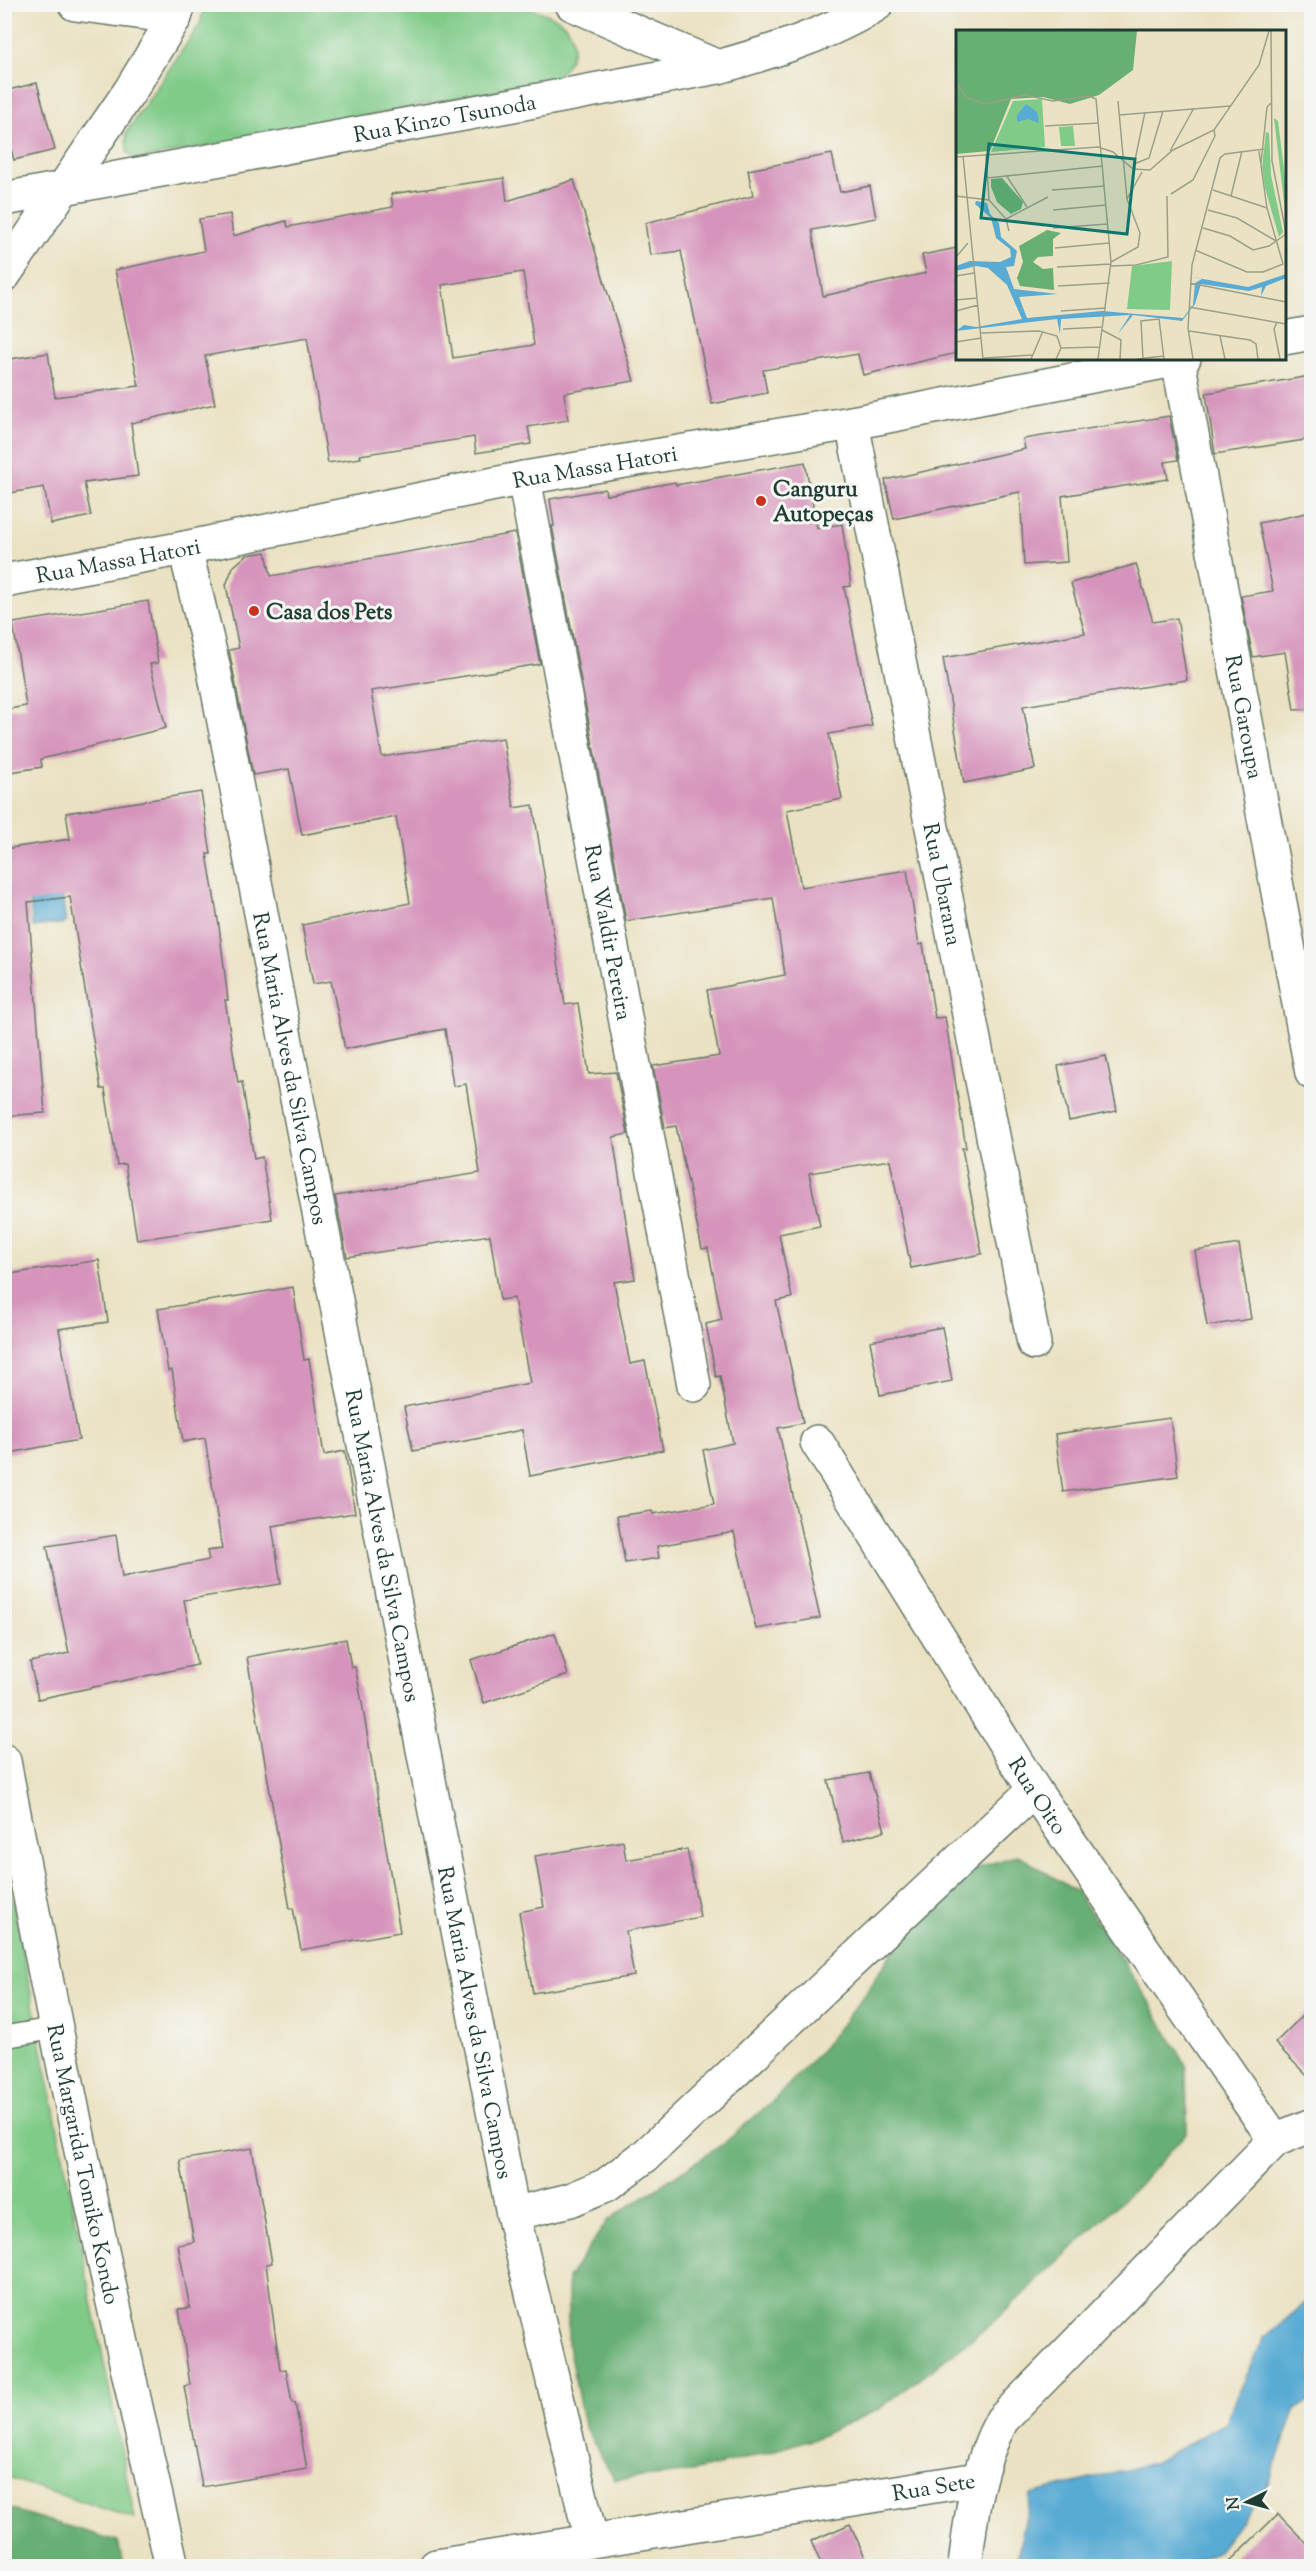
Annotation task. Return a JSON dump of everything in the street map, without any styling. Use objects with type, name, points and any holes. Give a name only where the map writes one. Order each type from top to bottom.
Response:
[{"type":"street","points":[[572,4],[718,67]]},
{"type":"street","name":"Rua Kinzo Tsunoda","points":[[4,199],[718,67],[754,57],[836,25],[877,4]]},
{"type":"street","points":[[4,275],[130,91],[177,11],[84,5]]},
{"type":"street","points":[[1286,338],[1311,333]]},
{"type":"street","name":"Rua Massa Hatori","points":[[4,580],[185,548],[524,478],[852,423],[1176,360]]},
{"type":"street","name":"Rua Garoupa","points":[[1181,360],[1311,1073]]},
{"type":"street","name":"Rua Ubarana","points":[[852,423],[1034,1343]]},
{"type":"street","name":"Rua Waldir Pereira","points":[[524,478],[694,1385]]},
{"type":"street","name":"Rua Maria Alves da Silva Campos","points":[[185,548],[213,665],[513,2214],[591,2539]]},
{"type":"street","name":"Rua Oito","points":[[817,1442],[1034,1790],[1275,2140]]},
{"type":"street","name":"Rua Margarida Tomiko Kondo","points":[[4,1761],[122,2352],[172,2566]]},
{"type":"street","points":[[513,2214],[570,2200],[606,2185],[645,2156],[1034,1790]]},
{"type":"street","name":"Rua Sete","points":[[436,2566],[591,2539],[978,2479],[987,2446],[1002,2420],[1275,2140],[1311,2125]]},
{"type":"street","points":[[965,2566],[978,2479]]},
{"type":"lane","points":[[4,2037],[56,2028]]},
{"type":"green space","points":[[205,5],[521,5],[556,18],[565,25],[571,33],[572,51],[564,68],[549,81],[136,160],[127,152],[126,133],[200,24]]},
{"type":"green space","points":[[1018,1855],[1077,1892],[1152,2006],[1186,2065],[1187,2132],[1142,2182],[993,2323],[879,2409],[818,2437],[749,2458],[683,2473],[615,2480],[584,2426],[568,2345],[568,2278],[608,2220],[723,2144],[776,2098],[824,2047],[867,1991],[906,1930],[951,1876]]},
{"type":"green space","points":[[5,1863],[135,2519],[5,2477]]},
{"type":"green space","points":[[5,2508],[118,2541],[123,2566],[5,2566]]},
{"type":"water","points":[[59,872],[66,923],[33,927],[27,876]]},
{"type":"water","points":[[1311,2298],[1311,2401],[1296,2409],[1266,2489],[1218,2551],[1183,2566],[1015,2566],[1031,2494],[1154,2463],[1225,2423],[1264,2338]]},
{"type":"building","points":[[37,83],[55,150],[14,160],[4,124],[4,91]]},
{"type":"building","points":[[832,154],[840,192],[870,186],[876,218],[812,230],[823,296],[926,273],[922,255],[956,248],[956,353],[863,375],[858,354],[763,370],[767,393],[712,404],[681,251],[650,255],[645,223],[753,196],[748,170]]},
{"type":"building","points":[[504,178],[507,201],[574,180],[634,381],[564,393],[568,420],[528,427],[531,444],[476,453],[474,437],[360,455],[361,458],[328,463],[307,338],[205,356],[215,404],[131,423],[138,476],[84,483],[91,516],[51,524],[44,487],[4,494],[4,360],[48,353],[55,397],[139,386],[115,270],[204,251],[199,219],[230,214],[233,236],[286,221],[288,227],[393,207],[391,194]],"holes":[[[523,272],[534,345],[453,358],[442,285]]]},
{"type":"building","points":[[1311,376],[1311,439],[1215,454],[1206,393]]},
{"type":"building","points":[[1169,416],[1178,460],[1165,462],[1168,479],[1062,496],[1067,562],[1024,565],[1020,492],[894,519],[885,480],[1025,449],[1023,439]]},
{"type":"building","points":[[805,462],[817,528],[842,524],[851,586],[844,587],[872,726],[829,734],[842,799],[787,810],[801,887],[907,870],[919,945],[923,944],[935,1018],[945,1017],[966,1148],[962,1148],[982,1254],[911,1268],[890,1160],[809,1173],[820,1226],[779,1234],[792,1298],[776,1301],[803,1423],[778,1428],[820,1618],[756,1629],[734,1532],[657,1546],[659,1558],[625,1563],[617,1516],[652,1511],[653,1514],[714,1504],[703,1450],[733,1443],[720,1376],[716,1377],[706,1324],[722,1320],[708,1248],[702,1249],[676,1126],[665,1128],[653,1066],[719,1056],[707,990],[785,975],[773,898],[626,921],[552,526],[554,526],[550,499],[605,489],[606,495],[675,482],[676,485]]},
{"type":"building","points":[[1311,512],[1311,709],[1294,710],[1285,652],[1253,657],[1241,596],[1273,591],[1259,523]]},
{"type":"building","points":[[515,533],[540,664],[371,691],[382,757],[503,738],[514,808],[533,805],[565,1005],[578,1003],[589,1074],[616,1072],[628,1134],[613,1137],[635,1279],[614,1282],[630,1364],[645,1361],[663,1450],[530,1476],[522,1430],[413,1451],[404,1407],[530,1383],[514,1298],[500,1300],[490,1235],[347,1257],[335,1196],[480,1173],[466,1084],[453,1086],[445,1029],[345,1049],[331,981],[313,984],[302,925],[410,903],[396,817],[302,835],[289,769],[253,775],[229,650],[239,648],[226,585],[233,567],[247,555],[266,552],[271,576]]},
{"type":"building","points":[[1136,564],[1153,622],[1177,618],[1187,680],[1023,706],[1035,769],[964,783],[943,658],[1085,633],[1071,583]]},
{"type":"building","points":[[148,601],[158,663],[150,664],[166,728],[41,759],[42,767],[4,773],[4,710],[26,706],[13,623]]},
{"type":"building","points":[[201,792],[211,854],[207,854],[228,1000],[225,1000],[238,1083],[242,1082],[254,1159],[262,1157],[272,1219],[137,1240],[125,1164],[117,1165],[105,1089],[101,1089],[70,897],[28,902],[45,1113],[4,1116],[4,849],[70,839],[66,813]]},
{"type":"building","points":[[1106,1056],[1117,1111],[1069,1121],[1058,1066]]},
{"type":"building","points":[[1239,1244],[1251,1319],[1207,1326],[1195,1251]]},
{"type":"building","points":[[99,1260],[108,1322],[59,1329],[79,1440],[4,1454],[4,1275]]},
{"type":"building","points":[[293,1287],[304,1360],[309,1359],[324,1455],[345,1451],[355,1513],[272,1526],[281,1584],[184,1600],[197,1665],[38,1699],[30,1662],[69,1653],[47,1546],[116,1535],[122,1577],[209,1560],[207,1551],[222,1549],[205,1438],[183,1442],[172,1370],[168,1371],[158,1309]]},
{"type":"building","points":[[942,1327],[952,1381],[880,1395],[870,1341]]},
{"type":"building","points":[[1170,1418],[1178,1476],[1063,1492],[1055,1434]]},
{"type":"building","points":[[555,1633],[568,1675],[484,1703],[471,1660]]},
{"type":"building","points":[[346,1639],[351,1667],[355,1667],[361,1697],[400,1932],[301,1950],[293,1908],[290,1909],[247,1657]]},
{"type":"building","points":[[869,1773],[885,1831],[843,1842],[828,1780]]},
{"type":"building","points":[[623,1841],[626,1860],[687,1849],[700,1917],[626,1931],[634,1976],[533,1993],[519,1912],[544,1907],[535,1856]]},
{"type":"building","points":[[1311,2007],[1311,2080],[1275,2043]]},
{"type":"building","points":[[252,2148],[272,2263],[266,2264],[280,2370],[286,2369],[292,2403],[295,2403],[307,2469],[202,2487],[184,2386],[190,2385],[179,2309],[190,2308],[178,2245],[194,2242],[180,2160]]},
{"type":"building","points":[[1278,2514],[1311,2548],[1311,2566],[1225,2566]]},
{"type":"building","points":[[850,2524],[869,2566],[822,2566],[811,2541]]},
{"type":"place","name":"Canguru Autopeças","points":[[761,501]]},
{"type":"place","name":"Casa dos Pets","points":[[254,611]]}]
